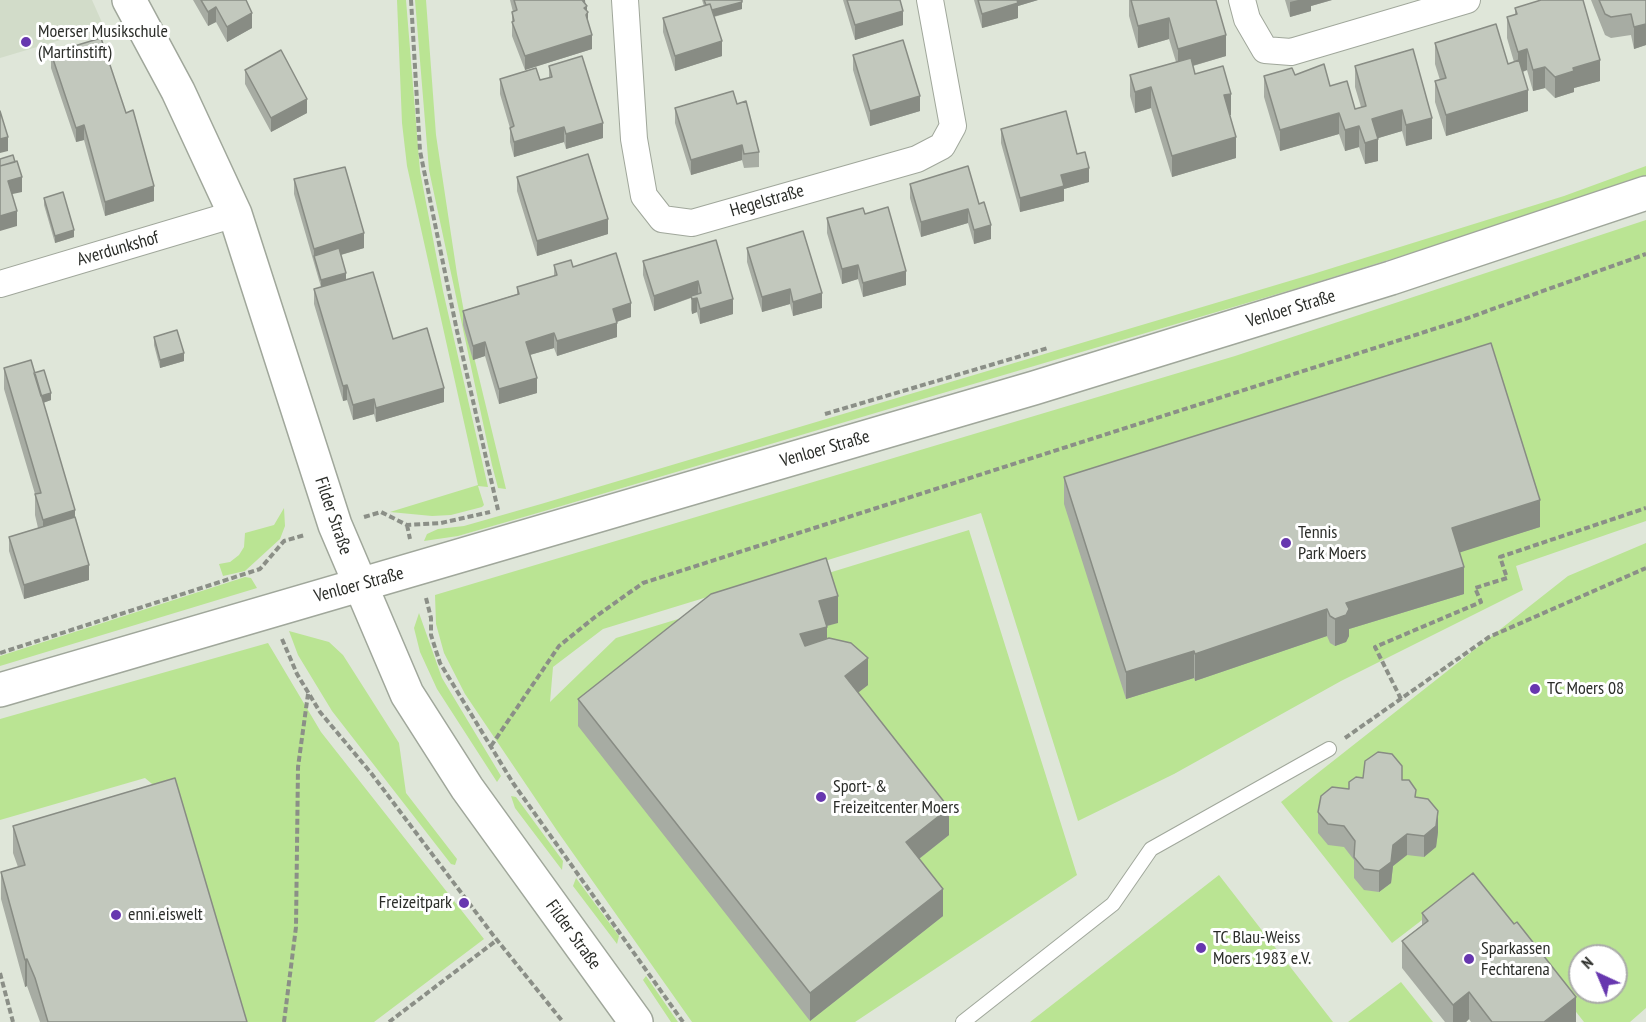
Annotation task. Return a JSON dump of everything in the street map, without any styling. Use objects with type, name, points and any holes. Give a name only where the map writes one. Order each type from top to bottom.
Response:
[{"type":"main road","name":"Filder Straße","points":[[129,0],[178,91],[235,214],[334,525],[407,694],[449,760],[636,1022]]},
{"type":"main road","name":"Venloer Straße","points":[[0,690],[358,584],[416,570],[1124,360],[1391,278],[1646,193]]},
{"type":"street","name":"Hegelstraße","points":[[625,0],[634,139],[644,196],[662,219],[692,223],[917,159],[942,146],[953,126],[930,0]]},
{"type":"street","points":[[1242,0],[1247,19],[1265,50],[1291,52],[1467,0]]},
{"type":"street","name":"Averdunkshof","points":[[0,284],[235,214]]},
{"type":"lane","points":[[963,1022],[1113,904],[1150,849],[1329,749]]},
{"type":"path","points":[[411,0],[420,151],[457,331],[498,510]]},
{"type":"path","points":[[491,746],[560,646],[595,617],[643,583],[1454,323],[1646,254]]},
{"type":"path","points":[[814,417],[1052,347]]},
{"type":"path","points":[[0,653],[260,569],[284,541],[334,525],[381,512],[407,525],[441,522],[509,507]]},
{"type":"path","points":[[1401,699],[1375,647],[1480,602],[1476,588],[1507,578],[1500,557],[1646,508]]},
{"type":"path","points":[[407,525],[416,570],[427,601],[431,635],[440,663],[513,783],[684,1022]]},
{"type":"path","points":[[1329,749],[1489,637],[1646,568]]},
{"type":"path","points":[[260,569],[281,638],[320,712],[371,773],[497,940],[563,1022]]},
{"type":"path","points":[[284,1022],[296,927],[298,767],[308,693]]},
{"type":"path","points":[[389,1022],[497,940]]},
{"type":"path","points":[[0,973],[13,1022]]},
{"type":"shaded area","name":"Moerser Musikschule (Martinstift)","points":[[0,0],[92,0],[104,27],[0,58]]},
{"type":"green space","points":[[397,0],[406,0],[420,171],[443,291],[488,487],[478,486],[484,505],[482,507],[451,515],[432,516],[390,512],[478,485],[407,166],[402,123]]},
{"type":"green space","points":[[415,0],[426,0],[436,135],[457,274],[467,328],[506,489],[498,488],[492,465],[429,170]]},
{"type":"green space","points":[[1646,166],[1646,176],[1550,210],[1301,287],[541,512],[458,536],[424,541],[427,534],[438,529],[464,526],[541,504],[1313,274],[1564,196]]},
{"type":"green space","points":[[1646,220],[1646,521],[1516,566],[1523,590],[1341,681],[1174,774],[1078,821],[981,513],[603,629],[553,667],[550,702],[616,638],[969,530],[1077,875],[855,1022],[692,1022],[558,832],[465,694],[444,653],[436,624],[435,595],[1235,356]]},
{"type":"green space","points":[[284,508],[285,526],[280,539],[245,571],[223,576],[219,564],[230,562],[239,555],[244,547],[245,533],[274,525]]},
{"type":"green space","name":"TC Moers 08","points":[[1646,543],[1646,1008],[1630,1022],[1584,1022],[1570,1004],[1628,1004],[1628,944],[1568,944],[1568,1002],[1473,881],[1392,943],[1281,802],[1568,576]]},
{"type":"green space","points":[[245,577],[251,578],[257,588],[0,666],[0,656]]},
{"type":"green space","points":[[419,613],[442,678],[501,776],[497,782],[437,689],[420,652],[414,628]]},
{"type":"green space","points":[[289,631],[329,642],[343,655],[399,743],[406,793],[457,859],[455,865],[451,864],[332,711],[298,655]]},
{"type":"green space","points":[[268,643],[321,732],[484,939],[374,1022],[241,1022],[177,805],[145,778],[0,820],[0,719]]},
{"type":"green space","points":[[511,796],[516,797],[563,861],[562,870],[515,808]]},
{"type":"green space","name":"TC Blau-Weiss Moers 1983 e.V.","points":[[1219,875],[1333,1022],[1030,1022]]},
{"type":"green space","points":[[576,878],[619,936],[617,944],[573,886]]},
{"type":"green space","points":[[646,976],[678,1022],[671,1022],[643,980]]},
{"type":"green space","points":[[1401,982],[1433,1022],[1348,1022]]},
{"type":"building","points":[[201,0],[246,0],[252,13],[227,27],[216,7],[208,12]]},
{"type":"building","points":[[514,0],[582,0],[587,6],[584,8],[588,12],[586,15],[592,35],[525,56],[512,22],[514,21],[512,12],[517,10]]},
{"type":"building","points":[[704,0],[742,0],[742,2],[712,10],[710,4],[706,5]]},
{"type":"building","points":[[847,0],[900,0],[903,11],[855,25]]},
{"type":"building","points":[[978,0],[1017,0],[1018,3],[982,14]]},
{"type":"building","points":[[1131,0],[1216,0],[1226,35],[1178,49],[1169,18],[1138,26]]},
{"type":"building","points":[[1541,0],[1583,0],[1600,60],[1573,68],[1574,71],[1555,77],[1545,67],[1533,70],[1527,49],[1518,52],[1507,17],[1517,14],[1515,8]]},
{"type":"building","points":[[1599,0],[1646,0],[1646,24],[1634,27],[1631,14],[1611,17],[1605,14]]},
{"type":"building","points":[[710,4],[722,41],[675,56],[663,18]]},
{"type":"building","points":[[1496,24],[1508,64],[1519,60],[1528,90],[1446,115],[1435,81],[1446,78],[1435,43]]},
{"type":"building","points":[[101,38],[126,113],[133,110],[154,186],[105,202],[84,125],[76,128],[51,53]]},
{"type":"building","points":[[903,40],[920,96],[870,111],[853,55]]},
{"type":"building","points":[[1413,49],[1432,118],[1406,125],[1402,110],[1372,119],[1378,139],[1365,143],[1359,126],[1345,130],[1339,113],[1280,130],[1264,76],[1292,68],[1295,75],[1324,64],[1330,86],[1347,81],[1355,109],[1366,106],[1355,66]]},
{"type":"building","points":[[281,50],[307,99],[271,118],[245,70]]},
{"type":"building","points":[[582,56],[603,123],[566,134],[564,127],[514,142],[510,128],[514,126],[500,79],[536,68],[540,80],[552,77],[549,66]]},
{"type":"building","points":[[1191,58],[1195,74],[1223,66],[1231,94],[1224,95],[1236,137],[1172,156],[1151,87],[1135,92],[1130,75]]},
{"type":"building","points":[[733,91],[737,104],[746,101],[759,152],[744,154],[742,145],[691,160],[675,108]]},
{"type":"building","points":[[0,111],[8,137],[0,139]]},
{"type":"building","points":[[1066,111],[1077,154],[1085,152],[1089,168],[1061,175],[1064,186],[1020,198],[1001,129]]},
{"type":"building","points":[[588,154],[608,219],[537,241],[517,177]]},
{"type":"building","points":[[13,155],[15,162],[0,166],[0,159]]},
{"type":"building","points":[[17,161],[22,177],[8,181],[17,211],[0,216],[0,166]]},
{"type":"building","points":[[968,166],[979,204],[984,202],[991,225],[974,230],[968,209],[921,222],[910,184]]},
{"type":"building","points":[[345,167],[364,233],[314,249],[294,179]]},
{"type":"building","points":[[63,192],[74,230],[55,236],[44,198]]},
{"type":"building","points":[[888,207],[906,271],[863,283],[858,265],[842,269],[827,218],[863,208],[865,214]]},
{"type":"building","points":[[803,231],[822,293],[793,302],[790,289],[762,297],[747,248]]},
{"type":"building","points":[[716,240],[733,299],[700,309],[697,298],[692,299],[691,296],[701,293],[698,281],[654,296],[643,261]]},
{"type":"building","points":[[339,248],[346,273],[321,280],[314,256]]},
{"type":"building","points":[[616,253],[631,303],[613,309],[617,323],[557,341],[554,333],[526,342],[537,378],[499,389],[485,342],[473,346],[463,311],[519,294],[517,287],[557,275],[554,265],[571,260],[573,267]]},
{"type":"building","points":[[373,272],[393,339],[427,328],[444,388],[376,408],[374,399],[353,405],[347,385],[343,386],[314,289]]},
{"type":"building","points":[[177,330],[184,353],[160,360],[154,337]]},
{"type":"building","points":[[1491,343],[1540,500],[1452,528],[1464,567],[1346,603],[1349,609],[1346,615],[1335,619],[1330,616],[1327,609],[1195,654],[1194,651],[1126,672],[1064,477]]},
{"type":"building","points":[[31,360],[75,510],[43,520],[35,494],[41,493],[4,368]]},
{"type":"building","points":[[44,370],[51,393],[41,396],[34,373]]},
{"type":"building","points":[[75,517],[89,565],[24,585],[9,537]]},
{"type":"building","points":[[826,558],[838,596],[819,601],[827,627],[800,634],[805,646],[829,638],[851,643],[868,658],[845,676],[949,808],[906,842],[943,889],[810,993],[578,699],[711,594]]},
{"type":"building","points":[[1378,752],[1392,754],[1402,766],[1402,780],[1409,780],[1416,790],[1415,797],[1428,799],[1438,811],[1436,826],[1424,836],[1407,834],[1393,845],[1391,862],[1379,871],[1364,869],[1354,857],[1355,841],[1344,826],[1328,824],[1318,812],[1321,796],[1332,787],[1349,789],[1349,782],[1356,777],[1363,778],[1365,761]]},
{"type":"building","name":"enni.eiswelt","points":[[175,778],[247,1022],[48,1022],[35,978],[27,959],[25,960],[1,872],[25,865],[13,826]]},
{"type":"building","name":"Sparkassen Fechtarena","points":[[1473,873],[1514,924],[1517,922],[1568,987],[1568,1003],[1544,1022],[1492,1022],[1469,992],[1453,1005],[1402,941],[1428,921],[1422,913]]},
{"type":"place","name":"Moerser Musikschule (Martinstift)","points":[[26,42]]},
{"type":"place","name":"Tennis Park Moers","points":[[1286,543]]},
{"type":"place","name":"TC Moers 08","points":[[1535,689]]},
{"type":"place","name":"Sport- & Freizeitcenter Moers","points":[[821,797]]},
{"type":"place","name":"Freizeitpark","points":[[464,903]]},
{"type":"place","name":"enni.eiswelt","points":[[116,915]]},
{"type":"place","name":"TC Blau-Weiss Moers 1983 e.V.","points":[[1201,948]]},
{"type":"place","name":"Sparkassen Fechtarena","points":[[1469,959]]}]
